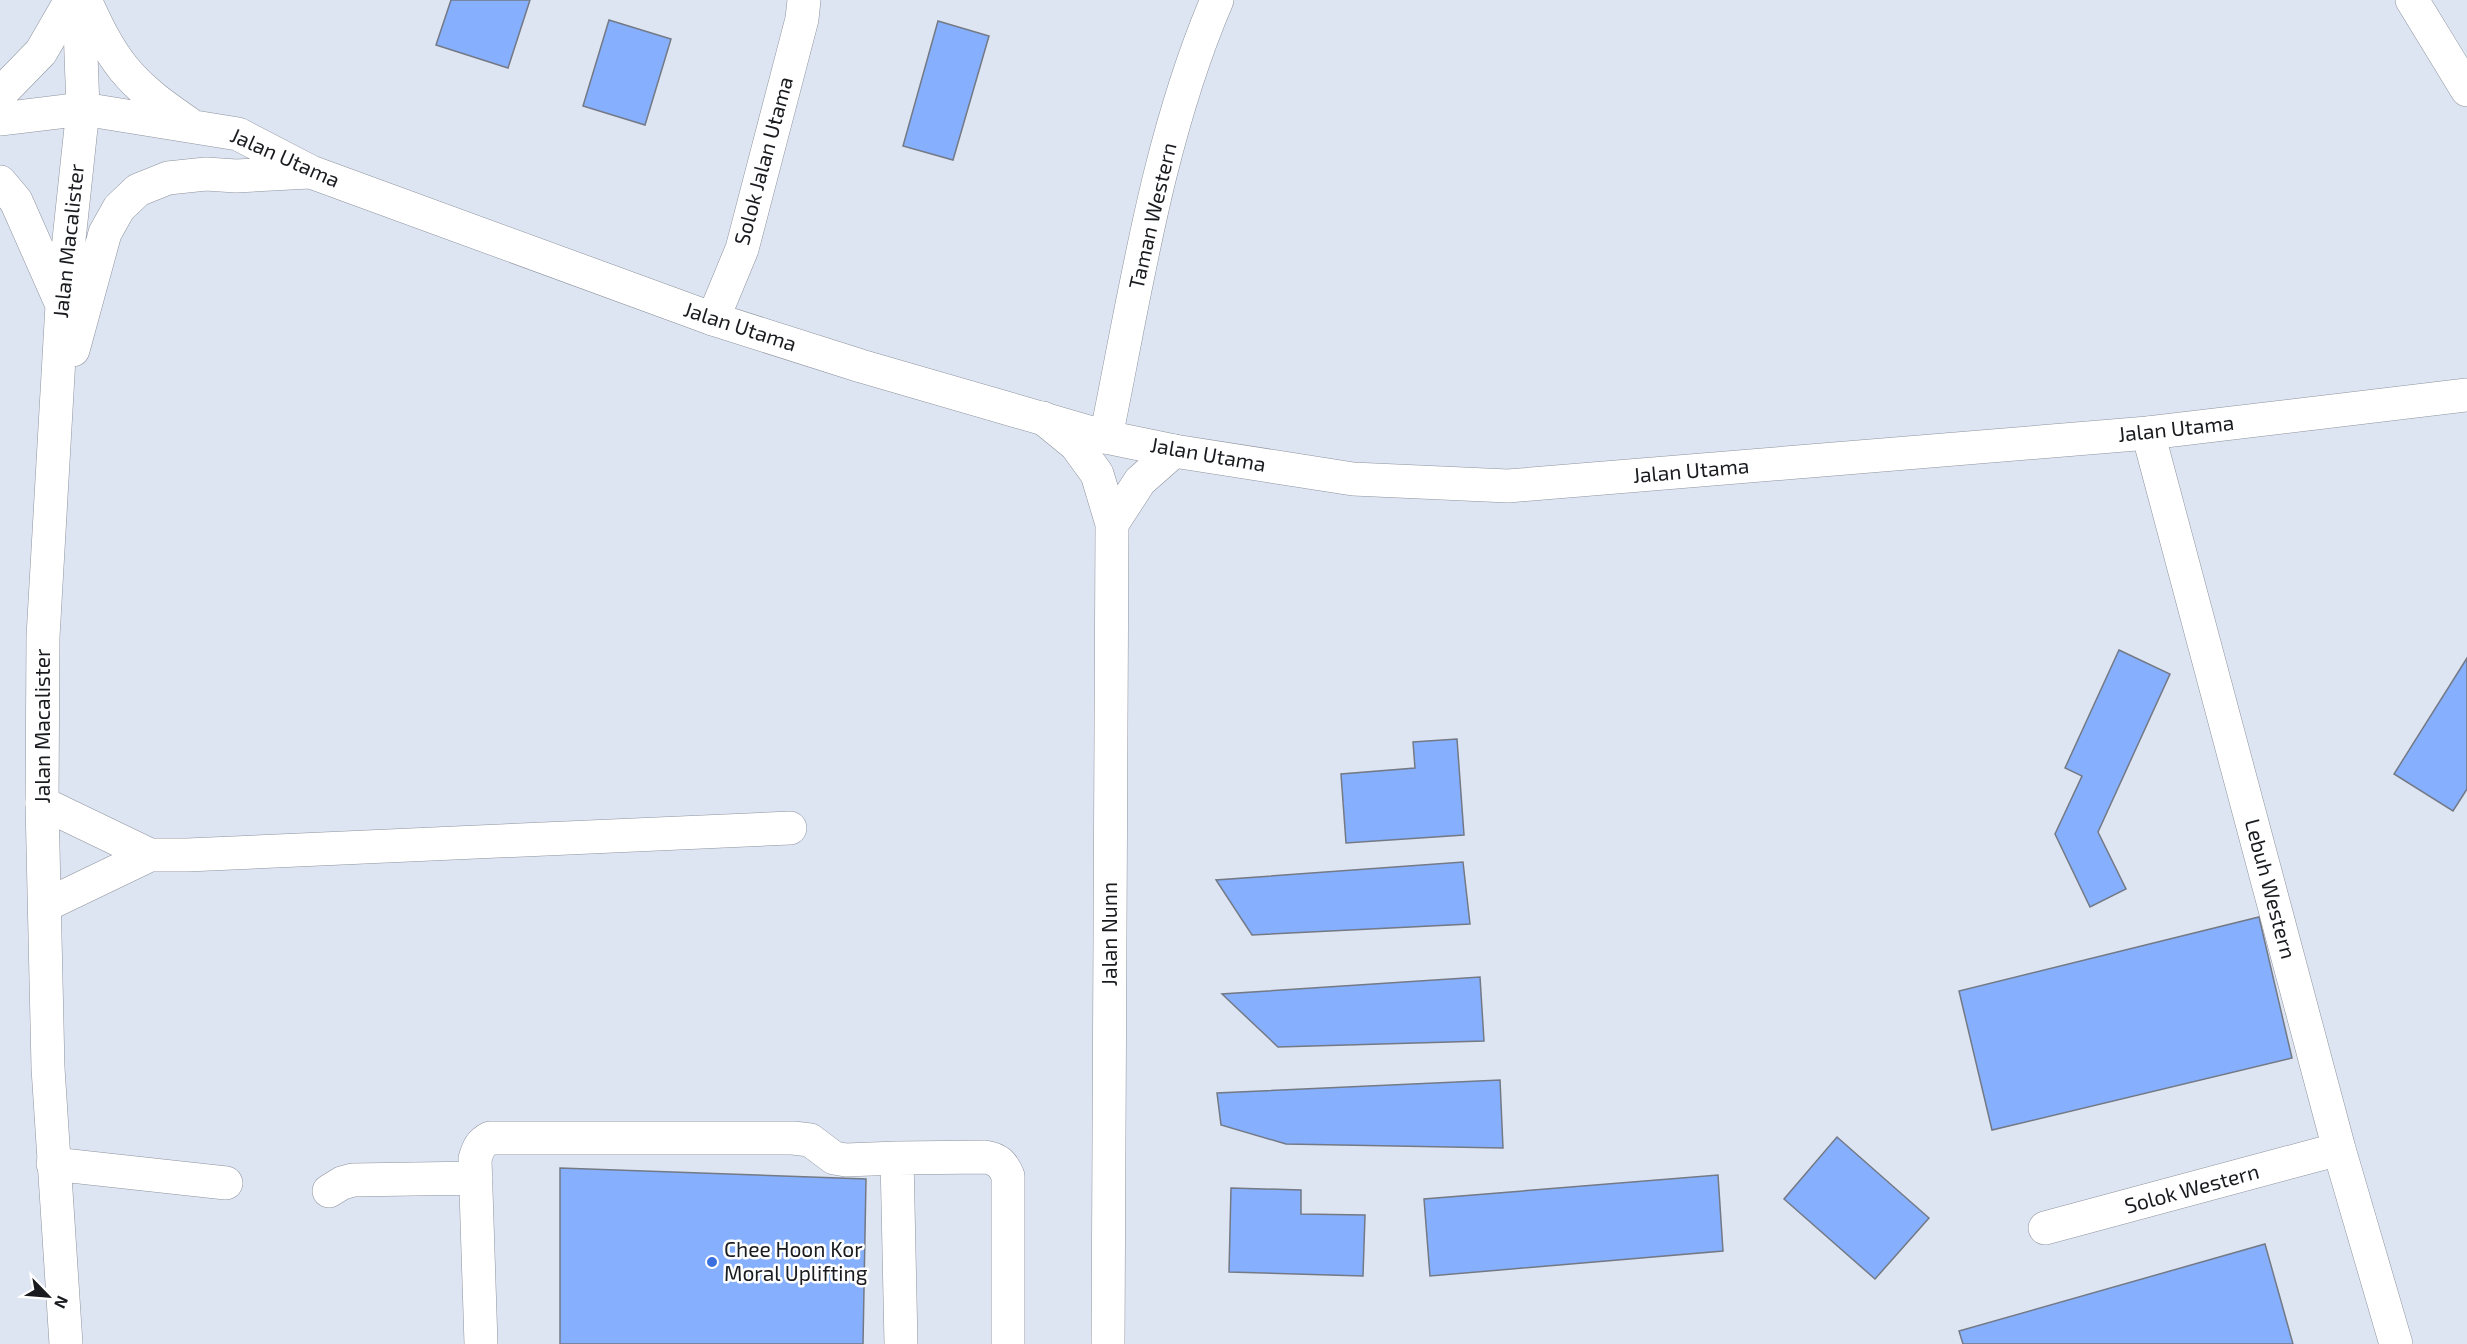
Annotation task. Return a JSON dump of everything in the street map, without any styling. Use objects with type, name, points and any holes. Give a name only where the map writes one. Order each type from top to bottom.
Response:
[{"type":"main road","points":[[0,94],[40,52],[71,0]]},
{"type":"main road","name":"Jalan Macalister","points":[[66,1344],[48,1068],[42,803],[43,637],[62,305],[83,109],[79,0]]},
{"type":"main road","points":[[85,0],[103,38],[124,69],[155,100],[192,125]]},
{"type":"main road","name":"Solok Jalan Utama","points":[[713,319],[742,249],[802,19],[804,0]]},
{"type":"main road","name":"Taman Western","points":[[1106,437],[1156,187],[1194,53],[1217,0]]},
{"type":"main road","points":[[2412,0],[2467,90]]},
{"type":"main road","name":"Jalan Utama","points":[[0,119],[83,109],[238,134],[311,172],[713,319],[861,366],[1106,437],[1174,451],[1353,479],[1508,486],[2148,432],[2467,395]]},
{"type":"main road","points":[[57,391],[78,337],[105,233],[119,208],[138,190],[168,178],[206,174],[237,176],[311,172]]},
{"type":"main road","points":[[0,182],[16,201],[62,305]]},
{"type":"main road","name":"Jalan Nunn","points":[[1043,418],[1076,445],[1097,474],[1112,524],[1108,1344]]},
{"type":"main road","name":"Lebuh Western","points":[[2148,432],[2338,1149],[2396,1344]]},
{"type":"main road","points":[[1112,524],[1140,481],[1174,451]]},
{"type":"main road","points":[[42,803],[150,855]]},
{"type":"main road","points":[[46,905],[150,855],[199,855],[790,828]]},
{"type":"main road","points":[[481,1344],[475,1159],[478,1149],[490,1138],[793,1138],[810,1140],[834,1158],[846,1160],[994,1158],[1004,1166],[1008,1176],[1008,1344]]},
{"type":"main road","name":"Solok Western","points":[[2045,1228],[2338,1149]]},
{"type":"main road","points":[[897,1158],[901,1344]]},
{"type":"main road","points":[[53,1164],[226,1183]]},
{"type":"main road","points":[[329,1191],[342,1183],[353,1180],[476,1178]]},
{"type":"building","points":[[451,0],[530,0],[508,68],[436,45]]},
{"type":"building","points":[[609,20],[671,39],[645,125],[583,106]]},
{"type":"building","points":[[938,21],[989,36],[953,160],[903,146]]},
{"type":"building","points":[[2119,650],[2170,674],[2098,832],[2126,889],[2090,907],[2055,834],[2082,776],[2065,768]]},
{"type":"building","points":[[2467,658],[2467,789],[2453,811],[2394,774]]},
{"type":"building","points":[[1457,739],[1464,835],[1346,843],[1341,774],[1415,768],[1413,742]]},
{"type":"building","points":[[1463,862],[1470,924],[1252,935],[1216,880]]},
{"type":"building","points":[[2259,917],[2292,1058],[1992,1130],[1959,991]]},
{"type":"building","points":[[1480,977],[1484,1041],[1278,1047],[1222,994]]},
{"type":"building","points":[[1500,1080],[1503,1148],[1286,1144],[1221,1125],[1217,1093]]},
{"type":"building","points":[[1837,1137],[1929,1218],[1875,1279],[1784,1199]]},
{"type":"building","name":"Chee Hoon Kor Moral Uplifting","points":[[560,1168],[866,1179],[863,1344],[560,1344]]},
{"type":"building","points":[[1718,1175],[1723,1251],[1430,1276],[1424,1199]]},
{"type":"building","points":[[1231,1188],[1301,1190],[1301,1214],[1365,1215],[1363,1276],[1229,1272]]},
{"type":"building","points":[[2265,1244],[2293,1344],[1963,1344],[1959,1331]]},
{"type":"place","name":"Chee Hoon Kor Moral Uplifting","points":[[712,1262]]}]
